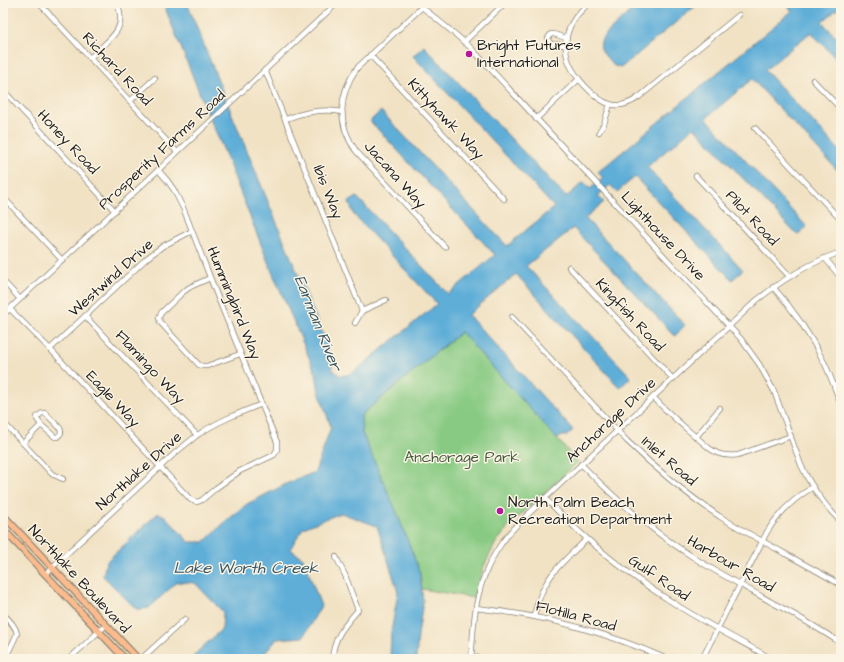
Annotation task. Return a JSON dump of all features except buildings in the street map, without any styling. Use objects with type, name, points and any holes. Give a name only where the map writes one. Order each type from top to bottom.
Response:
[{"type":"main road","name":"Northlake Boulevard","points":[[3,515],[139,659]]},
{"type":"main road","name":"Northlake Boulevard","points":[[3,529],[125,659]]},
{"type":"street","name":"Richard Road","points":[[39,3],[177,152]]},
{"type":"street","points":[[90,58],[116,32],[120,25],[120,11],[117,3]]},
{"type":"street","name":"Prosperity Farms Road","points":[[3,315],[337,3]]},
{"type":"street","name":"Lighthouse Drive","points":[[417,3],[464,42],[730,326],[750,351],[767,377],[780,406],[801,465],[812,487],[827,507],[841,522]]},
{"type":"street","points":[[464,42],[505,3]]},
{"type":"street","points":[[589,3],[574,18],[568,31],[566,38],[566,55],[574,74],[594,96],[604,102],[618,105],[635,101],[739,15]]},
{"type":"street","points":[[286,119],[318,110],[342,112],[344,95],[349,80],[357,68],[422,7]]},
{"type":"street","points":[[566,38],[554,34],[551,34],[548,38],[551,44],[566,45]]},
{"type":"street","name":"Kittyhawk Way","points":[[370,55],[504,199]]},
{"type":"street","name":"Ibis Way","points":[[266,70],[362,311]]},
{"type":"street","points":[[130,101],[155,78]]},
{"type":"street","points":[[536,119],[579,79]]},
{"type":"street","points":[[813,80],[841,109]]},
{"type":"street","name":"Honey Road","points":[[3,90],[115,211]]},
{"type":"street","points":[[599,132],[604,124],[610,104]]},
{"type":"street","name":"Jacana Way","points":[[342,112],[346,132],[356,151],[445,247]]},
{"type":"street","points":[[755,128],[841,220]]},
{"type":"street","name":"Hummingbird Way","points":[[158,170],[174,190],[184,210],[240,354],[277,442],[278,450],[274,455],[253,464],[228,479],[200,501]]},
{"type":"street","name":"Pilot Road","points":[[696,176],[790,276]]},
{"type":"street","points":[[3,197],[62,260]]},
{"type":"street","name":"Westwind Drive","points":[[50,349],[153,253],[192,231]]},
{"type":"street","name":"Anchorage Drive","points":[[471,658],[476,608],[482,584],[497,550],[511,531],[757,300],[773,287],[803,268],[841,252]]},
{"type":"street","points":[[825,258],[841,278]]},
{"type":"street","name":"Kingfish Road","points":[[569,267],[673,379]]},
{"type":"street","points":[[210,278],[190,287],[183,292],[161,313],[159,318],[160,322],[199,365],[208,366],[240,354]]},
{"type":"street","points":[[3,280],[20,299]]},
{"type":"street","points":[[773,287],[789,306],[809,335],[825,365],[841,405]]},
{"type":"street","points":[[355,323],[362,311],[386,300]]},
{"type":"street","name":"Eagle Way","points":[[10,309],[50,349],[191,500],[200,501]]},
{"type":"street","name":"Flamingo Way","points":[[85,316],[197,435]]},
{"type":"street","name":"Inlet Road","points":[[512,317],[617,430],[644,457],[678,487],[718,515],[841,585]]},
{"type":"street","points":[[653,397],[696,437],[715,452],[724,456],[738,455],[791,436]]},
{"type":"street","name":"Northlake Drive","points":[[45,574],[174,454],[197,435],[226,419],[262,404]]},
{"type":"street","points":[[696,437],[720,408]]},
{"type":"street","points":[[42,413],[60,428],[60,434],[57,438],[41,425],[38,423],[37,417],[42,413]]},
{"type":"street","points":[[3,422],[52,474],[62,479]]},
{"type":"street","points":[[23,443],[41,425]]},
{"type":"street","name":"Harbour Road","points":[[581,464],[615,498],[654,530],[696,559],[809,623],[841,643]]},
{"type":"street","points":[[702,659],[770,527],[780,513],[797,497],[812,487]]},
{"type":"street","name":"Gulf Road","points":[[545,498],[587,539],[649,587],[672,603],[772,659]]},
{"type":"street","points":[[534,616],[540,594],[549,578],[562,562],[587,539]]},
{"type":"street","points":[[332,659],[340,631],[358,610],[336,556]]},
{"type":"street","name":"Flotilla Road","points":[[476,608],[534,616],[582,628],[628,643],[667,659]]},
{"type":"street","points":[[3,614],[17,631],[16,637],[5,659]]},
{"type":"street","points":[[139,659],[185,619]]},
{"type":"street","points":[[69,659],[106,624]]},
{"type":"street","points":[[471,658],[489,659]]},
{"type":"green space","name":"Anchorage Park","points":[[461,332],[578,462],[510,525],[495,544],[483,568],[474,598],[422,589],[420,574],[362,433],[361,415]]},
{"type":"water","name":"Lake Worth Creek","points":[[163,3],[187,3],[326,342],[333,370],[341,376],[355,371],[437,304],[354,215],[349,202],[357,197],[448,294],[495,255],[370,121],[381,111],[507,246],[554,207],[413,56],[424,46],[566,197],[584,182],[590,189],[603,178],[598,172],[792,11],[785,3],[841,3],[841,6],[822,22],[841,42],[841,64],[811,32],[765,70],[841,152],[841,174],[752,79],[706,118],[807,227],[797,235],[694,127],[647,167],[743,270],[732,280],[635,177],[617,192],[610,185],[598,196],[604,202],[585,218],[685,325],[675,336],[573,228],[526,266],[631,377],[620,388],[516,274],[468,315],[573,430],[567,436],[562,436],[557,439],[461,332],[361,415],[362,433],[395,508],[420,574],[423,601],[416,659],[390,659],[391,633],[398,592],[377,526],[341,513],[303,528],[290,549],[303,558],[321,606],[303,637],[277,639],[260,659],[193,659],[194,655],[222,629],[223,612],[195,583],[177,582],[149,608],[136,609],[103,576],[106,562],[158,513],[165,516],[189,542],[204,542],[247,504],[288,483],[315,472],[331,427],[319,392],[316,374],[270,267]]},
{"type":"water","points":[[639,3],[699,3],[622,67],[614,66],[602,52],[602,40],[605,35]]},
{"type":"place","name":"Bright Futures International","points":[[469,54]]},
{"type":"place","name":"North Palm Beach Recreation Department","points":[[500,511]]},
{"type":"water label","name":"Earman River","points":[[318,323]]}]
